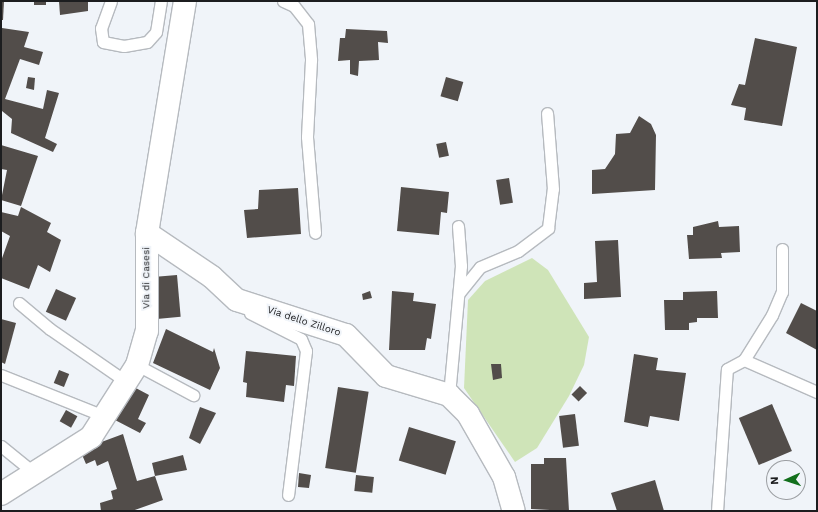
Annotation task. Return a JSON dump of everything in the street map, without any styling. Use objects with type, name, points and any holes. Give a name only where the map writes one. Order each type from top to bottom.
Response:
[{"type":"street","name":"Via di Casesi","points":[[1,494],[32,471],[91,437],[132,374],[146,332],[147,234],[185,1]]},
{"type":"street","name":"Via dello Zilloro","points":[[147,234],[212,276],[237,300],[346,335],[386,376],[449,395],[468,414],[504,477],[514,511]]},
{"type":"lane","points":[[111,1],[101,28],[103,42],[124,46],[147,42],[156,32],[161,1]]},
{"type":"lane","points":[[283,1],[295,3],[308,24],[310,53],[307,136],[315,233]]},
{"type":"lane","points":[[459,293],[480,267],[518,251],[548,228],[553,189],[547,113]]},
{"type":"lane","points":[[449,395],[459,293],[458,226]]},
{"type":"lane","points":[[717,511],[727,369],[744,360],[782,292],[782,249]]},
{"type":"lane","points":[[237,300],[246,311],[301,339],[306,351],[288,495]]},
{"type":"lane","points":[[19,303],[50,329],[132,374],[193,395]]},
{"type":"lane","points":[[744,360],[817,392]]},
{"type":"lane","points":[[1,375],[104,416]]},
{"type":"lane","points":[[1,446],[32,471]]},
{"type":"green space","points":[[532,258],[548,270],[589,337],[584,365],[569,396],[537,448],[515,462],[464,388],[468,300],[485,281]]},
{"type":"building","points":[[1,1],[4,1],[3,20],[1,20]]},
{"type":"building","points":[[34,1],[46,1],[46,5],[34,5]]},
{"type":"building","points":[[59,1],[88,1],[88,11],[60,15]]},
{"type":"building","points":[[2,28],[29,32],[24,47],[43,52],[39,65],[20,59],[5,99],[43,109],[47,90],[59,93],[45,138],[57,144],[53,152],[11,133],[12,119],[2,111],[1,115]]},
{"type":"building","points":[[346,29],[387,31],[388,43],[378,42],[379,60],[359,61],[358,76],[350,74],[350,60],[338,61],[340,38],[345,38]]},
{"type":"building","points":[[755,38],[797,47],[782,126],[744,120],[746,108],[731,105],[739,84],[745,85]]},
{"type":"building","points":[[28,77],[35,78],[34,90],[26,88]]},
{"type":"building","points":[[446,77],[463,82],[458,101],[440,96]]},
{"type":"building","points":[[639,116],[651,124],[656,135],[655,190],[592,194],[592,170],[605,169],[615,154],[616,134],[630,133]]},
{"type":"building","points":[[446,142],[449,156],[439,158],[436,144]]},
{"type":"building","points":[[1,145],[38,156],[21,206],[1,200],[7,170],[1,169]]},
{"type":"building","points":[[509,178],[513,203],[500,205],[496,180]]},
{"type":"building","points":[[401,187],[449,192],[447,213],[441,212],[439,235],[397,231]]},
{"type":"building","points":[[298,188],[301,234],[247,238],[244,210],[258,209],[259,190]]},
{"type":"building","points":[[21,207],[51,223],[47,232],[61,240],[50,272],[38,265],[29,289],[1,278],[1,261],[10,236],[1,231],[1,212],[18,216]]},
{"type":"building","points":[[718,221],[719,227],[739,226],[740,252],[721,253],[722,258],[689,259],[687,235],[693,235],[693,227]]},
{"type":"building","points":[[618,240],[621,297],[584,299],[584,283],[597,282],[595,241]]},
{"type":"building","points":[[177,275],[181,317],[157,319],[153,277]]},
{"type":"building","points":[[56,289],[76,298],[66,321],[46,312]]},
{"type":"building","points":[[370,291],[372,298],[363,300],[362,294]]},
{"type":"building","points":[[392,291],[414,293],[413,301],[436,304],[431,339],[427,338],[425,350],[389,350]]},
{"type":"building","points":[[717,291],[718,318],[697,318],[697,322],[689,323],[689,330],[665,330],[664,300],[683,300],[683,292]]},
{"type":"building","points":[[801,303],[817,311],[817,350],[786,333]]},
{"type":"building","points":[[1,319],[16,323],[5,364],[1,362]]},
{"type":"building","points":[[166,329],[213,352],[214,348],[220,368],[210,390],[153,363]]},
{"type":"building","points":[[246,351],[296,356],[294,386],[286,385],[284,402],[246,397],[247,383],[243,382]]},
{"type":"building","points":[[634,354],[658,358],[656,370],[686,373],[679,421],[650,416],[648,427],[624,422]]},
{"type":"building","points":[[491,364],[501,364],[502,378],[493,380]]},
{"type":"building","points":[[59,370],[69,374],[64,387],[54,383]]},
{"type":"building","points":[[132,386],[149,395],[138,419],[146,423],[140,433],[115,420]]},
{"type":"building","points":[[580,386],[587,393],[579,402],[572,394]]},
{"type":"building","points":[[338,387],[369,392],[356,473],[325,468]]},
{"type":"building","points":[[772,404],[792,451],[771,460],[766,460],[766,462],[759,465],[739,418]]},
{"type":"building","points":[[200,407],[216,413],[200,444],[189,438]]},
{"type":"building","points":[[66,410],[77,416],[71,428],[60,421]]},
{"type":"building","points":[[575,414],[579,446],[563,448],[559,416]]},
{"type":"building","points":[[409,427],[456,441],[446,475],[399,460]]},
{"type":"building","points":[[123,434],[137,481],[155,476],[163,500],[132,511],[101,511],[100,503],[113,499],[111,491],[117,489],[108,461],[97,466],[95,460],[86,464],[80,450]]},
{"type":"building","points":[[183,455],[187,470],[155,476],[152,463]]},
{"type":"building","points":[[544,458],[566,458],[569,511],[531,509],[531,464],[544,464]]},
{"type":"building","points":[[299,473],[311,475],[309,488],[298,487]]},
{"type":"building","points":[[356,475],[374,477],[372,493],[354,491]]},
{"type":"building","points":[[655,480],[664,511],[617,511],[611,493]]}]
